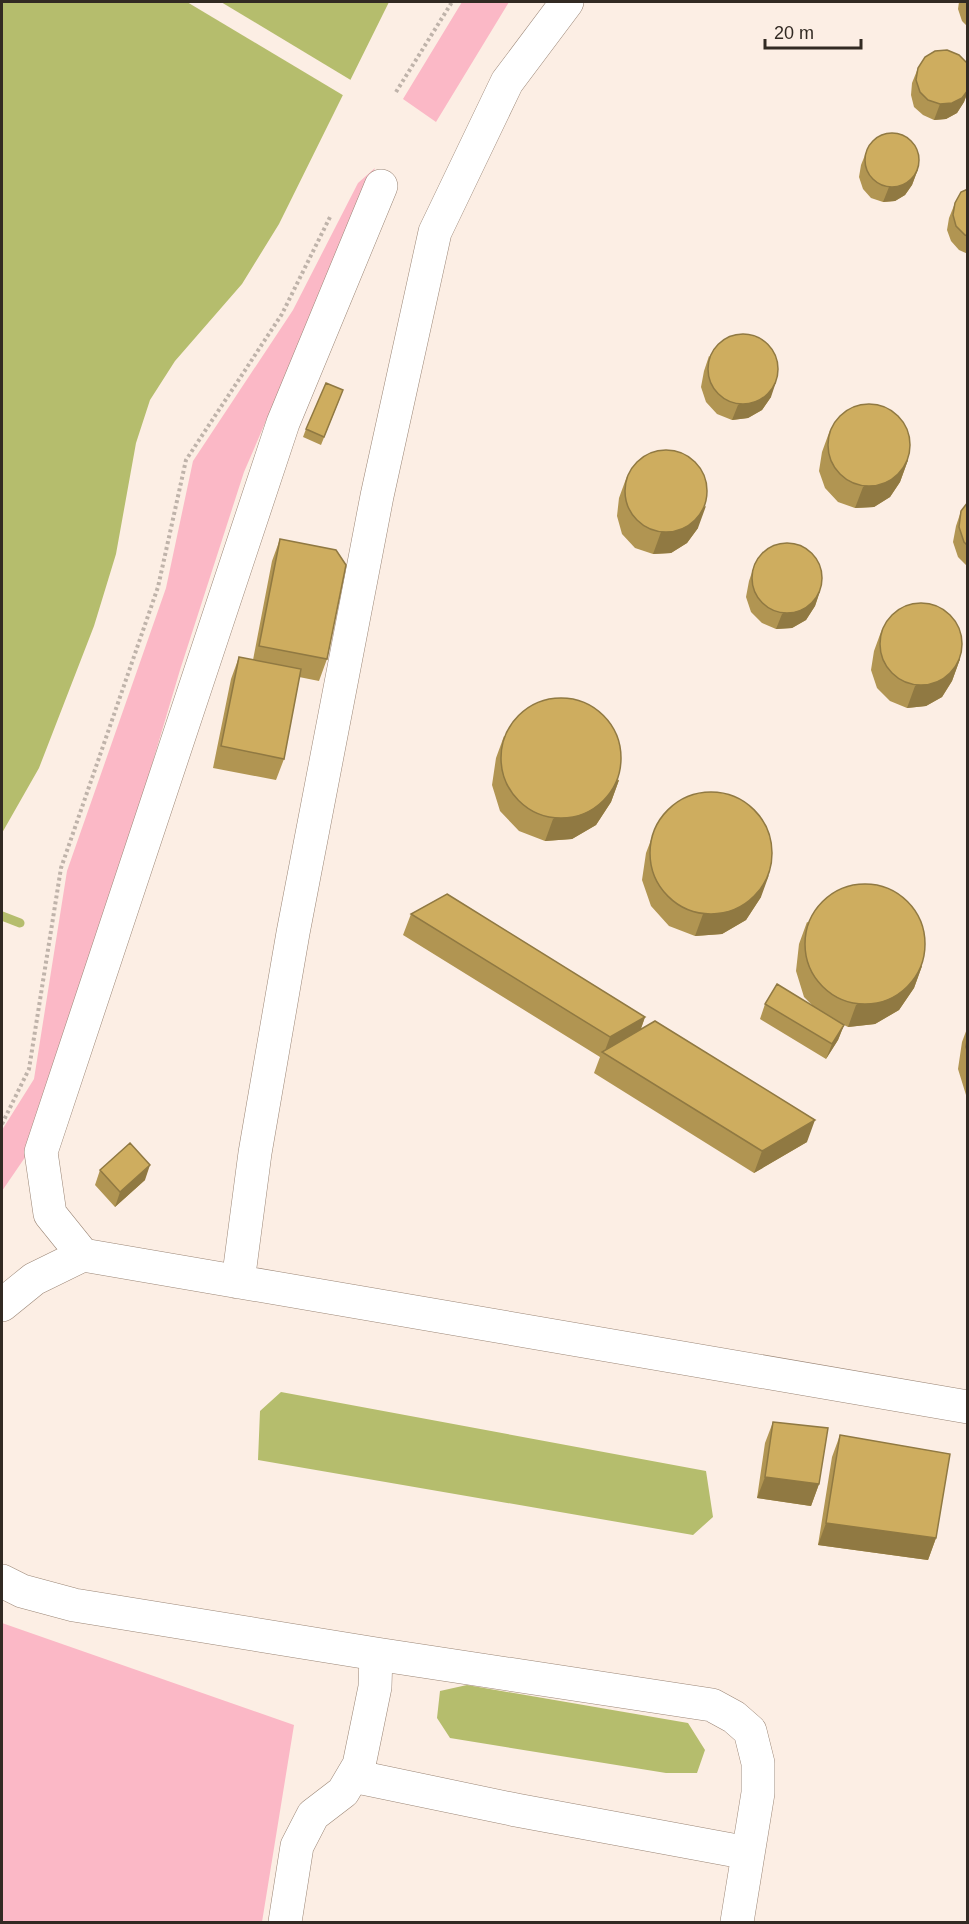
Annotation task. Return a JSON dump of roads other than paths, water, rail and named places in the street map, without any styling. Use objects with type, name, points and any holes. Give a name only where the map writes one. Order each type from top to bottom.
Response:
[{"type":"lane","points":[[238,1282],[255,1153],[295,922],[377,496],[435,232],[507,82],[567,2]]},
{"type":"lane","points":[[83,1256],[50,1214],[41,1152],[283,423],[381,186]]},
{"type":"lane","points":[[2,1305],[34,1280],[83,1256],[968,1407]]},
{"type":"lane","points":[[2,1581],[22,1592],[74,1605],[712,1705],[734,1716],[750,1731],[758,1763],[758,1793],[737,1923]]},
{"type":"lane","points":[[285,1923],[297,1846],[313,1815],[343,1792],[359,1765],[375,1687],[376,1654]]},
{"type":"lane","points":[[353,1776],[748,1854]]},
{"type":"waterway","points":[[2,916],[20,923]]}]
